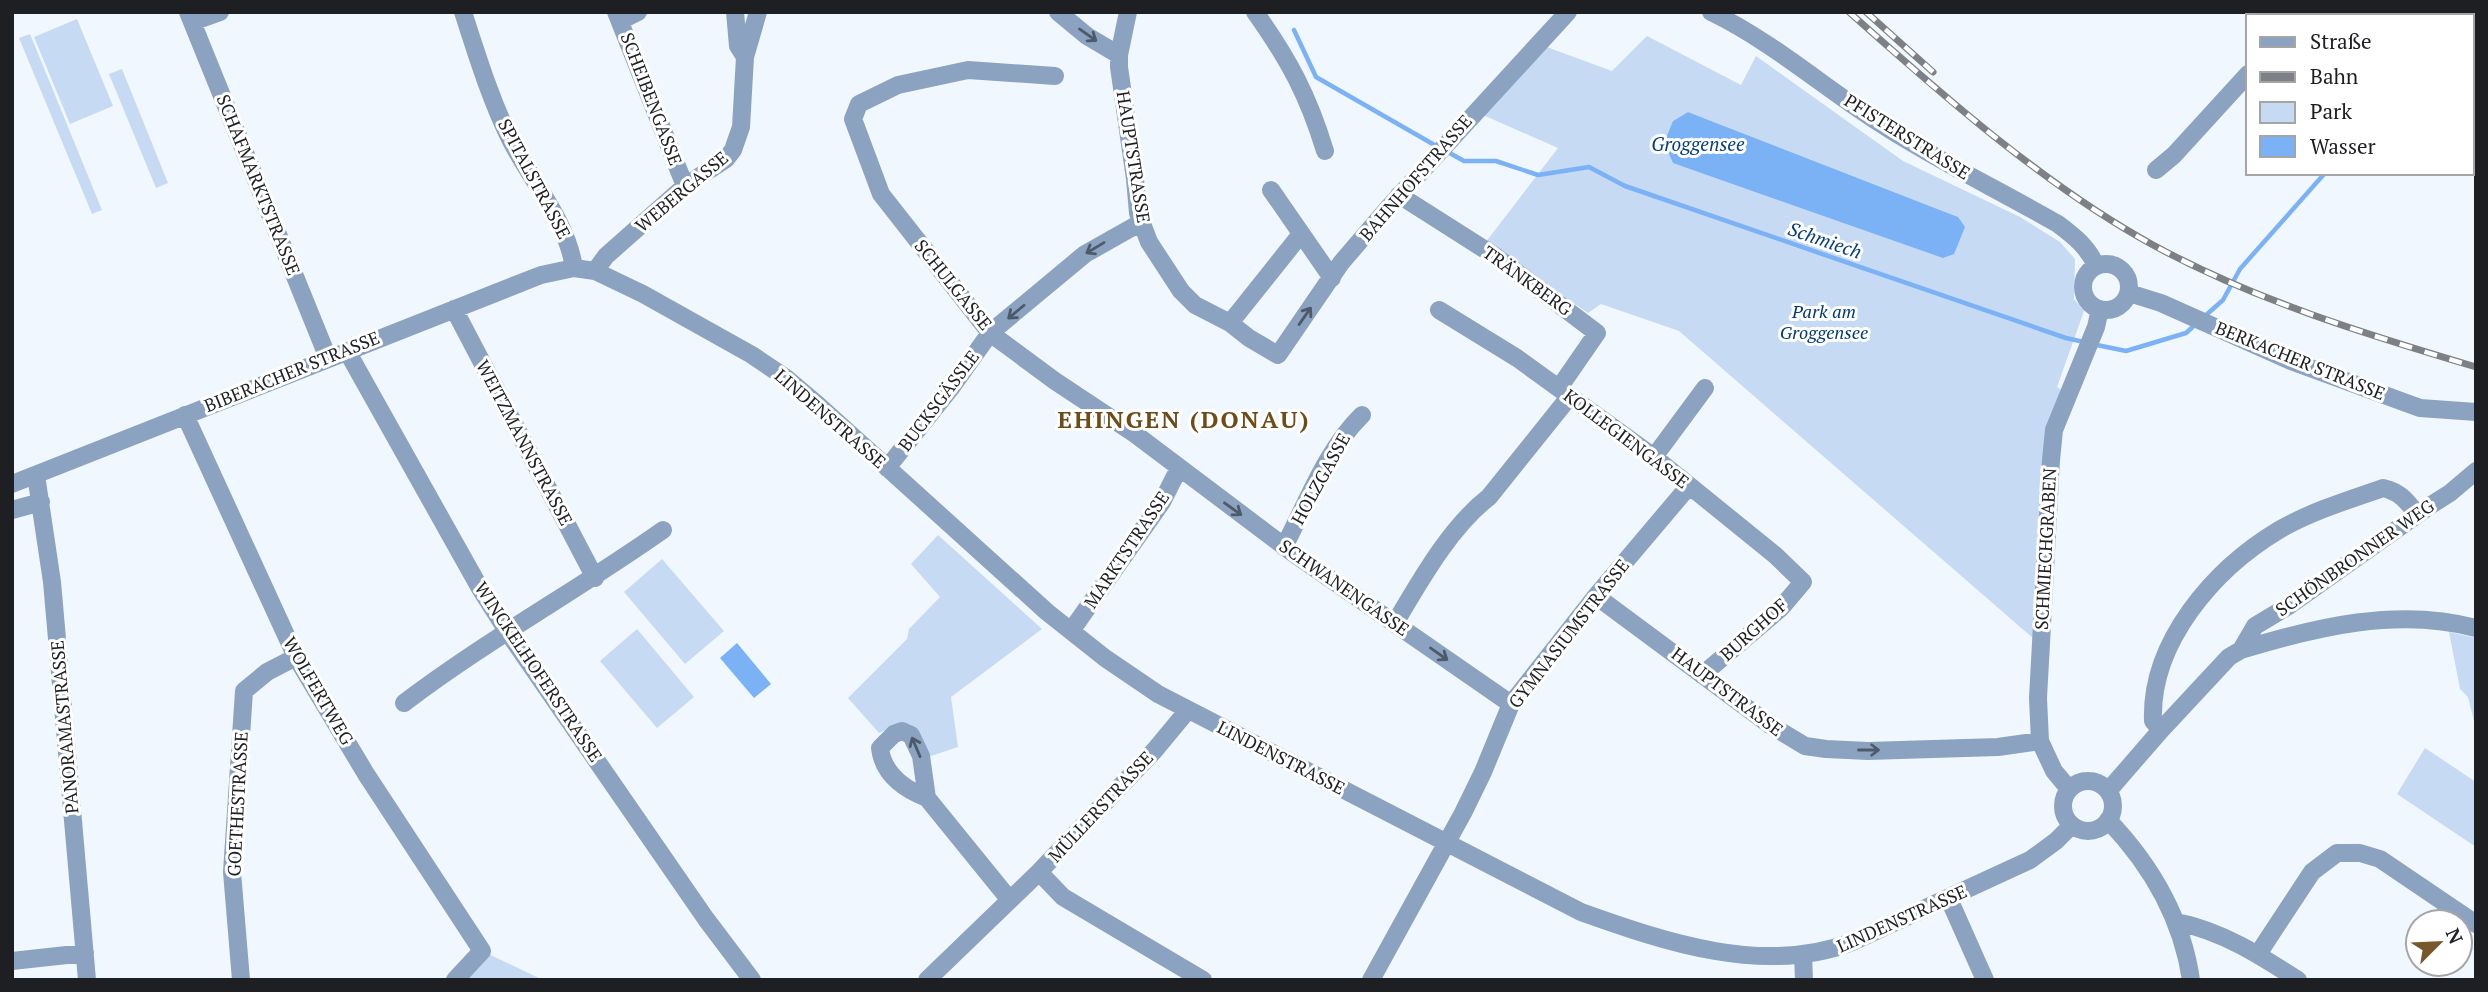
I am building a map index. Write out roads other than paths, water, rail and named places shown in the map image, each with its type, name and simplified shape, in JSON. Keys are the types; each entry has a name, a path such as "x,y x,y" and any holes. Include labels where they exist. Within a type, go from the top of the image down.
{"street":[{"path":"190,17 220,12"},
{"name":"SPITALSTRASSE","path":"463,12 498,112 511,141 566,236 574,268"},
{"path":"618,16 638,12"},
{"name":"WEBERGASSE","path":"734,12 738,46 745,57"},
{"name":"WEBERGASSE","path":"595,271 606,256 685,187 726,159 733,150 741,127 745,57 758,12"},
{"path":"1058,12 1087,36 1119,55"},
{"name":"HAUPTSTRASSE","path":"1128,12 1119,55 1140,223 1149,242 1181,291 1201,310 1230,323 1278,355"},
{"path":"1255,12 1300,82 1325,151"},
{"name":"BAHNHOFSTRASSE","path":"1278,355 1332,278 1399,195 1568,12"},
{"name":"PFISTERSTRASSE","path":"1711,12 1740,26 1782,53 1880,123 1956,171 2058,224 2074,235 2089,251 2096,266"},
{"name":"SCHEIBENGASSE","path":"618,16 685,187"},
{"name":"SCHAFMARKTSTRASSE","path":"190,17 328,358"},
{"name":"SCHULGASSE","path":"1055,76 968,69 898,85 859,104 853,119 881,194 990,333 1179,468"},
{"path":"2156,170 2174,155 2246,76"},
{"path":"1271,190 1332,278"},
{"name":"TRÄNKBERG","path":"1399,195 1495,256 1597,333 1564,392"},
{"name":"BUCKSGÄSSLE","path":"887,468 951,388 990,333 1085,254 1140,223"},
{"path":"1230,323 1301,234"},
{"path":"2110,264 2118,267 2128,279 2129,293 2120,306 2109,310 2092,305 2083,289 2087,275 2096,266 2110,264"},
{"name":"LINDENSTRASSE","path":"574,268 595,271 643,294 752,355 810,398 1008,578 1071,631 1138,681 1188,710 1581,912 1643,935 1711,951 1803,955 1842,946 2030,860 2072,825"},
{"name":"BIBERACHER STRASSE","path":"12,484 541,275 574,268"},
{"name":"BERKACHER STRASSE","path":"2129,293 2178,310 2291,361 2420,408 2476,412"},
{"name":"WEITZMANNSTRASSE","path":"454,309 595,578"},
{"name":"SCHMIECHGRABEN","path":"2069,789 2054,771 2040,741 2038,698 2051,460 2054,430 2096,327 2100,309"},
{"name":"KOLLEGIENGASSE","path":"1439,310 1517,358 1654,457 1775,555 1803,582"},
{"name":"WINCKELHOFERSTRASSE","path":"347,351 481,590 507,631 706,919 752,980"},
{"path":"1654,457 1705,388"},
{"path":"1395,623 1428,566 1478,505 1489,497 1531,442 1564,392"},
{"name":"WOLFERTWEG","path":"185,415 296,657 366,774 482,951 455,980"},
{"name":"HOLZGASSE","path":"1284,547 1328,462 1347,430 1362,415"},
{"name":"SCHWANENGASSE","path":"1179,468 1284,547 1511,704"},
{"name":"MARKTSTRASSE","path":"1071,631 1160,505 1179,468"},
{"name":"SCHÖNBRONNER WEG","path":"2241,650 2255,626 2290,605 2451,493 2476,471"},
{"name":"PANORAMASTRASSE","path":"36,475 57,635 87,980"},
{"name":"GYMNASIUMSTRASSE","path":"1371,980 1483,772 1511,704 1596,596 1689,486"},
{"path":"2161,730 2153,721 2152,704 2159,668 2193,608 2227,569 2280,529 2383,488 2396,491 2417,514 2431,505"},
{"path":"12,510 41,502"},
{"path":"404,703 507,631 595,578 663,530"},
{"name":"BURGHOF","path":"1702,675 1781,608 1803,582"},
{"name":"HAUPTSTRASSE","path":"1596,596 1770,726 1805,746 1868,751 1998,747 2040,741"},
{"path":"2108,791 2229,657 2241,650 2330,626 2375,621 2439,620 2476,628"},
{"name":"GOETHESTRASSE","path":"241,980 232,872 244,691 267,672 296,657"},
{"name":"MÜLLERSTRASSE","path":"927,980 1039,872 1154,751 1188,710"},
{"path":"2093,781 2108,791 2113,806 2108,820 2101,827 2091,831 2081,830 2066,818 2064,798 2076,784 2093,781"},
{"path":"927,798 1009,899"},
{"path":"2108,820 2150,873 2177,922 2191,980"},
{"path":"2258,954 2312,872 2337,853 2360,853 2380,859 2476,924"},
{"path":"1039,872 1063,897 1203,980"},
{"path":"1949,899 1985,980"},
{"path":"2177,922 2204,929 2258,954 2298,980"},
{"path":"12,961 85,953"},
{"path":"1803,955 1804,980"}],"water":[{"name":"Groggensee","path":"1688,112 1958,217 1965,227 1954,254 1943,258 1673,163 1664,143 1673,121"},
{"path":"737,643 771,684 754,698 720,658"}],"waterway":[{"name":"Schmiech","path":"1294,30 1316,77 1438,147"},
{"name":"Schmiech","path":"1446,151 1464,161 1496,161 1538,175 1589,167 1625,186 2084,342"},
{"name":"Schmiech","path":"2205,316 2223,300 2240,269 2323,175"},
{"name":"Schmiech","path":"2092,344 2126,351 2186,333 2196,324"}],"railway":[{"path":"1849,12 1920,75 2034,167 2153,245 2191,265 2270,299 2476,367"},
{"path":"1866,12 1933,72"}],"district":[{"name":"EHINGEN (DONAU)","path":"1184,420"}],"park label":[{"name":"Park am Groggensee","path":"1824,322"}]}
